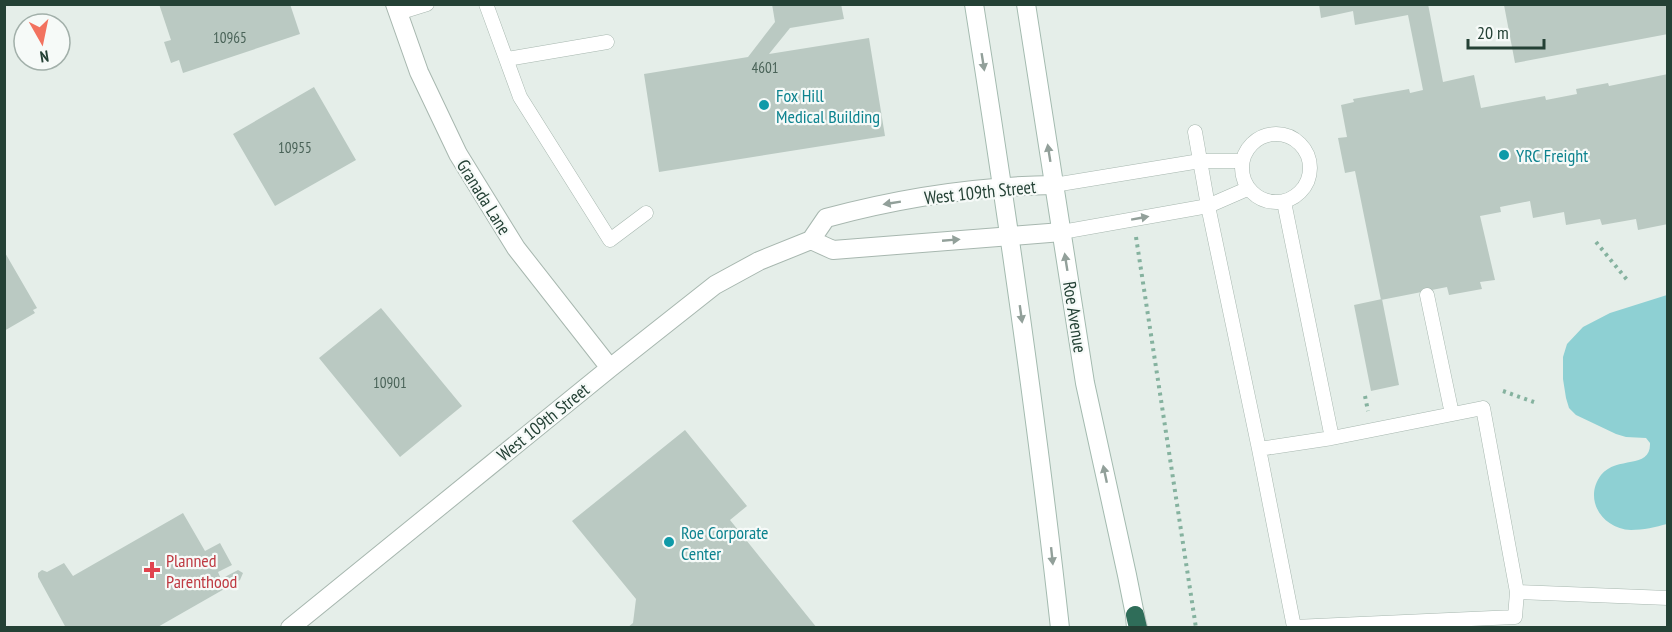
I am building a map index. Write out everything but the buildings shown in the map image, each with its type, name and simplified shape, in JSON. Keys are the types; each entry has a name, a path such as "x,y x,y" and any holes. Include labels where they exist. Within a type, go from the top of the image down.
{"street":[{"path":"974,4 1010,235 1046,498 1060,627"},
{"name":"Roe Avenue","path":"1026,4 1085,383 1136,623"},
{"name":"Granada Lane","path":"397,9 419,72 458,154 516,248 610,368"},
{"name":"West 109th Street","path":"290,627 716,285 759,261 811,240 826,218 867,207 1003,186 1054,185"},
{"path":"811,240 833,250 1062,232"}],"lane":[{"path":"397,9 427,4"},
{"path":"486,4 520,97 610,240 646,213"},
{"path":"507,59 607,42"},
{"path":"1196,132 1208,206 1294,627 1515,617 1517,592 1483,408 1332,438 1259,449"},
{"path":"1267,134 1290,136 1307,152 1310,175 1306,186 1298,195 1284,202 1266,201 1247,189 1242,179 1242,161 1248,146 1257,139 1267,134"},
{"path":"1054,185 1200,161 1242,161"},
{"path":"1062,232 1208,206 1247,189"},
{"path":"1284,202 1332,438"},
{"path":"1427,295 1452,414"},
{"path":"1517,592 1668,598"}],"path":[{"path":"1135,233 1196,627"},
{"path":"1596,242 1628,281"},
{"path":"1503,391 1534,402"},
{"path":"1365,396 1368,412"}],"water":[{"path":"1667,295 1667,524 1631,530 1612,524 1598,511 1594,494 1596,484 1608,469 1645,457 1650,443 1646,438 1616,434 1576,415 1569,408 1566,398 1563,357 1567,344 1583,327 1610,313"}],"place":[{"name":"Fox Hill Medical Building","path":"764,105"},
{"name":"YRC Freight","path":"1504,155"},
{"name":"Roe Corporate Center","path":"669,542"},
{"name":"Planned Parenthood","path":"152,570"}]}
